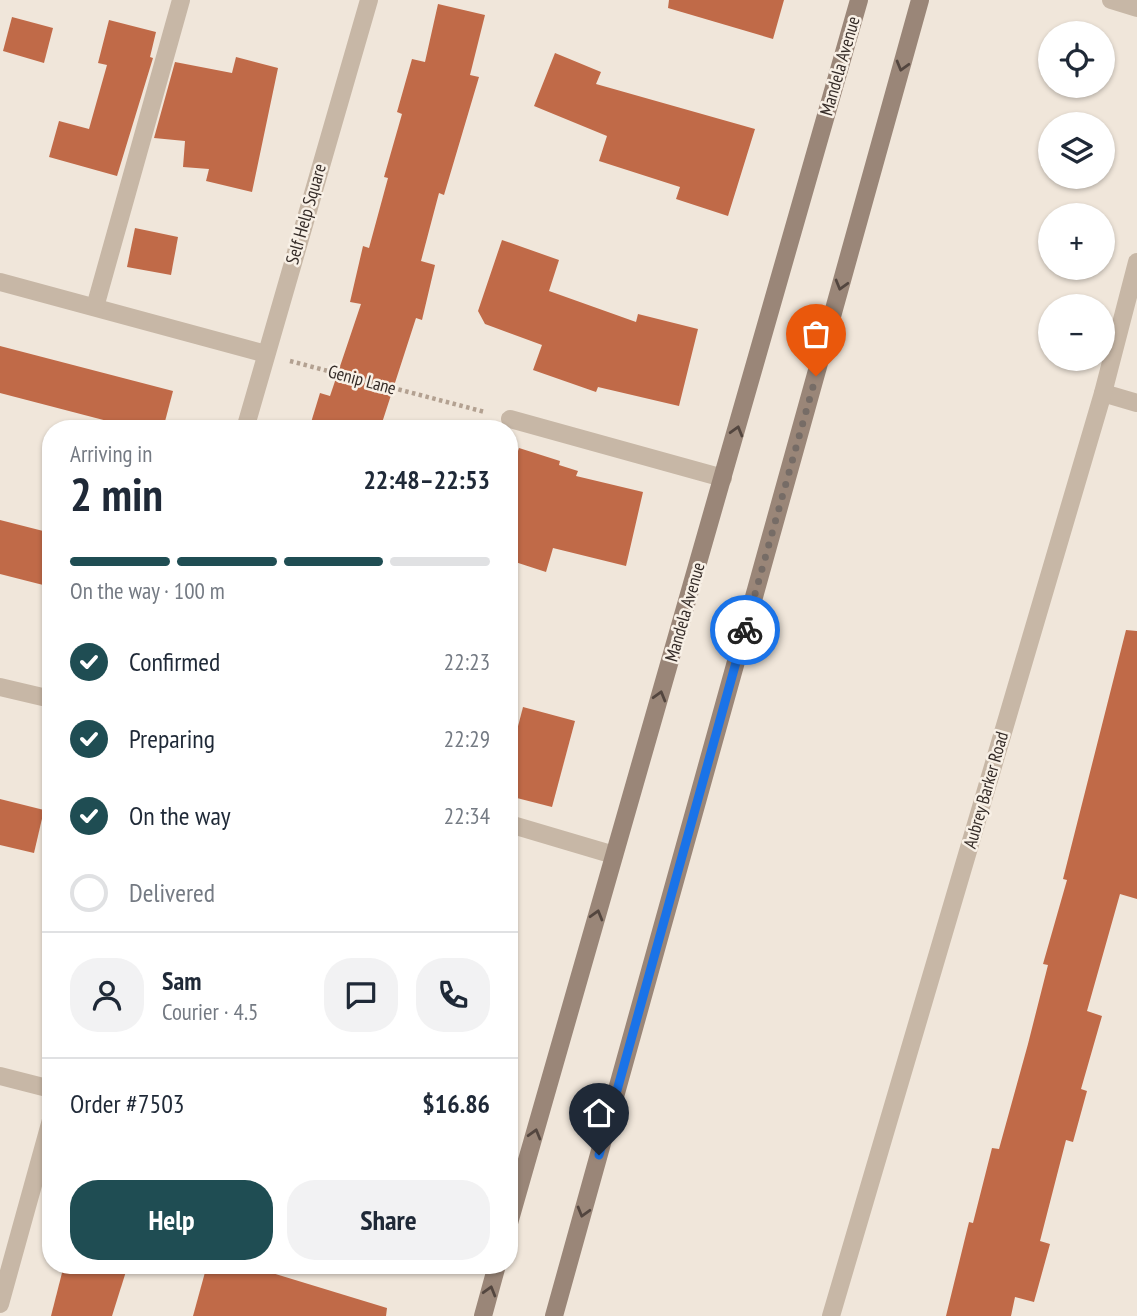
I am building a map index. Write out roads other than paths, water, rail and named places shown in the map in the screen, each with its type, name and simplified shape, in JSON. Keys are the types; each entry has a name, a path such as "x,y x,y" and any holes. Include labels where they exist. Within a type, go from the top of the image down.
{"main road":[{"name":"Mandela Avenue","path":"518,1191 859,0"},
{"path":"554,1316 920,0"},
{"path":"483,1316 495,1274"}],"street":[{"path":"94,307 181,0"},
{"name":"Self Help Square","path":"247,420 369,0"},
{"path":"1111,0 1137,8"},
{"name":"Aubrey Barker Road","path":"831,1316 1103,393 1137,262"},
{"path":"0,282 265,354"},
{"path":"1103,393 1137,403"},
{"path":"518,421 723,478"},
{"path":"0,687 42,697"},
{"path":"518,827 614,855"},
{"path":"0,1076 42,1087"},
{"path":"0,1304 42,1152"}]}
